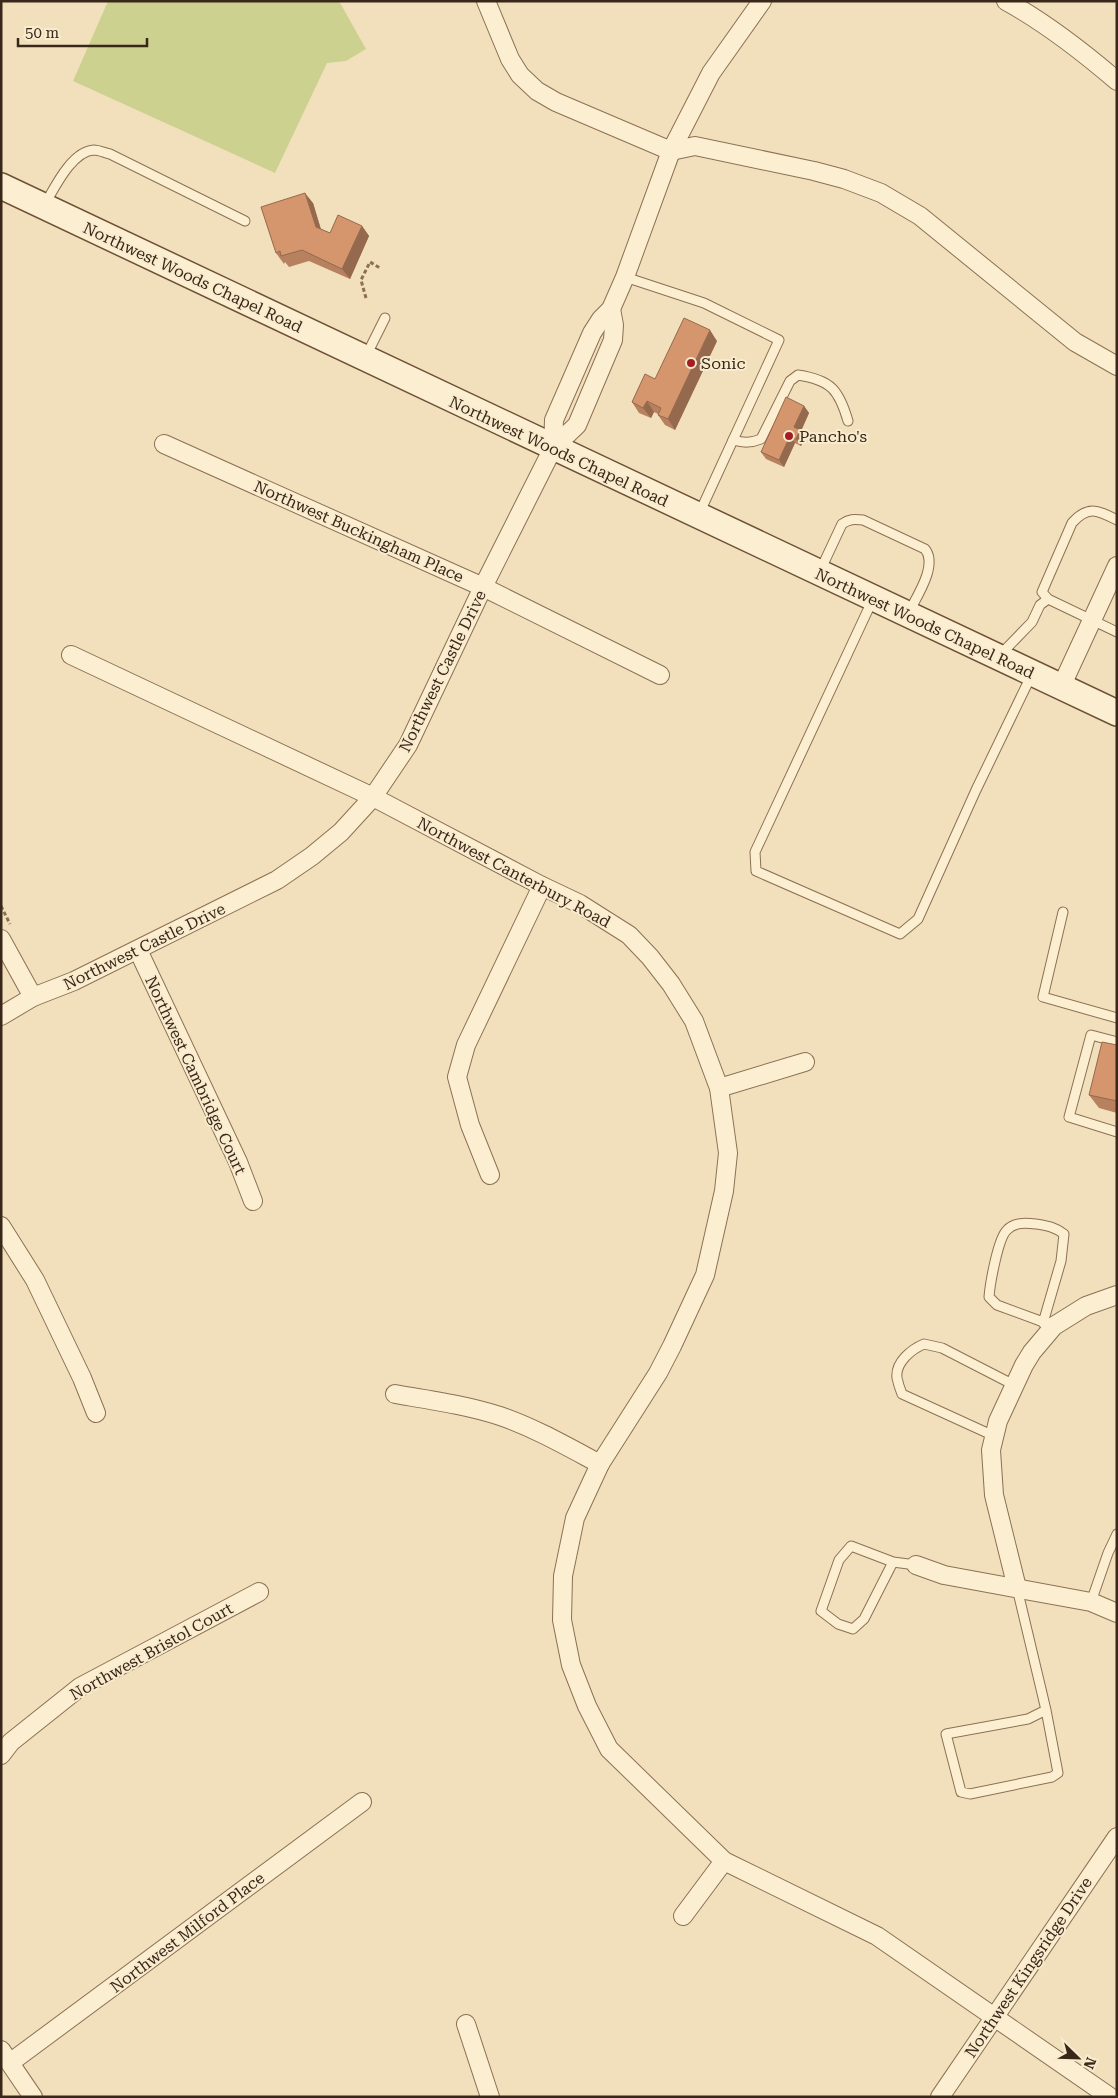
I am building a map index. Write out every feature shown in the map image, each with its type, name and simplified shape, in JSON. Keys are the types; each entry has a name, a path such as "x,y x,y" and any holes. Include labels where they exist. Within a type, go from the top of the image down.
{"main road":[{"name":"Northwest Woods Chapel Road","path":"1,186 1117,714"}],"street":[{"path":"486,1 510,58 520,74 537,91 556,102 671,151 695,146 814,171 844,179 881,193 920,216 1075,342 1117,366"},
{"path":"553,448 554,420 592,333 601,319 611,309 625,277 671,151 711,73 762,1"},
{"path":"1006,1 1045,24 1117,81"},
{"name":"Northwest Buckingham Place","path":"164,444 483,587 660,675"},
{"name":"Northwest Castle Drive","path":"1,1016 33,997 74,981 277,880 312,856 340,832 373,797 408,744 483,587 553,448"},
{"path":"1061,687 1117,566"},
{"name":"Northwest Canterbury Road","path":"71,655 373,797 580,904 630,935 671,984 694,1021 718,1088 728,1153 724,1191 705,1275 663,1364 600,1464 575,1518 563,1576 562,1620 571,1665 587,1706 610,1749 724,1861 877,1936 1110,2097"},
{"path":"490,1175 483,1152 470,1125 457,1077 466,1045 542,886"},
{"path":"1,939 33,997"},
{"name":"Northwest Cambridge Court","path":"138,950 238,1162 254,1201"},
{"path":"718,1088 805,1062"},
{"path":"1,1226 34,1280 82,1378 96,1413"},
{"path":"1017,1588 994,1495 991,1450 998,1421 1014,1385 1049,1324 1086,1306 1117,1295"},
{"path":"395,1394 466,1407 500,1416 532,1428 600,1464"},
{"path":"916,1564 944,1575 1091,1602 1117,1613"},
{"name":"Northwest Bristol Court","path":"1,1755 11,1742 80,1687 259,1592"},
{"name":"Northwest Milford Place","path":"6,2056 362,1802"},
{"name":"Northwest Kingsridge Drive","path":"940,2097 1117,1837"},
{"path":"683,1916 724,1861"},
{"path":"466,2024 490,2097"},
{"path":"6,2056 34,2097"}],"lane":[{"path":"44,206 63,173 77,158 94,150 110,154 245,221"},
{"path":"625,277 704,303 779,340 697,516"},
{"path":"365,359 385,318"},
{"path":"733,440 752,443 761,439 790,381 798,375 810,377 834,390 842,401 848,421"},
{"path":"1117,520 1100,512 1088,510 1075,520 1042,592 1048,600 1117,632"},
{"path":"818,573 842,524 847,520 863,520 925,549 929,554 930,568 908,616"},
{"path":"873,599 755,852 756,871 900,934 909,928 918,919 976,790 1032,674"},
{"path":"997,658 1032,622 1040,605 1048,600"},
{"path":"1063,912 1043,997 1117,1018"},
{"path":"1117,1042 1091,1036 1070,1117 1117,1132"},
{"path":"1017,1224 1055,1227 1064,1234 1049,1324 997,1305 990,1297 990,1281 1002,1239 1006,1230 1017,1224"},
{"path":"994,1436 902,1394 896,1376 903,1360 912,1349 924,1344 942,1348 1014,1385"},
{"path":"1091,1602 1108,1553 1117,1534"},
{"path":"894,1562 864,1620 853,1629 838,1624 821,1611 839,1560 851,1546 894,1562 916,1564"},
{"path":"1017,1588 1046,1710 1058,1773 1052,1777 970,1794 961,1792 946,1734 1028,1719 1046,1710"}],"path":[{"path":"366,298 361,280 370,262 380,268"}],"green space":[{"path":"108,1 339,1 366,49 346,61 327,63 275,173 73,81"}],"building":[{"path":"305,193 316,227 330,233 338,215 362,226 342,269 302,250 281,256 280,251 276,253 261,207"},
{"path":"684,318 710,330 668,419 658,415 661,408 647,401 643,408 632,402 645,374 655,379"},
{"path":"786,397 804,406 794,427 800,430 796,439 790,436 779,460 761,452"},
{"path":"1102,1042 1117,1045 1117,1101 1089,1095"}],"place":[{"name":"Sonic","path":"691,363"},
{"name":"Pancho's","path":"789,436"}]}
